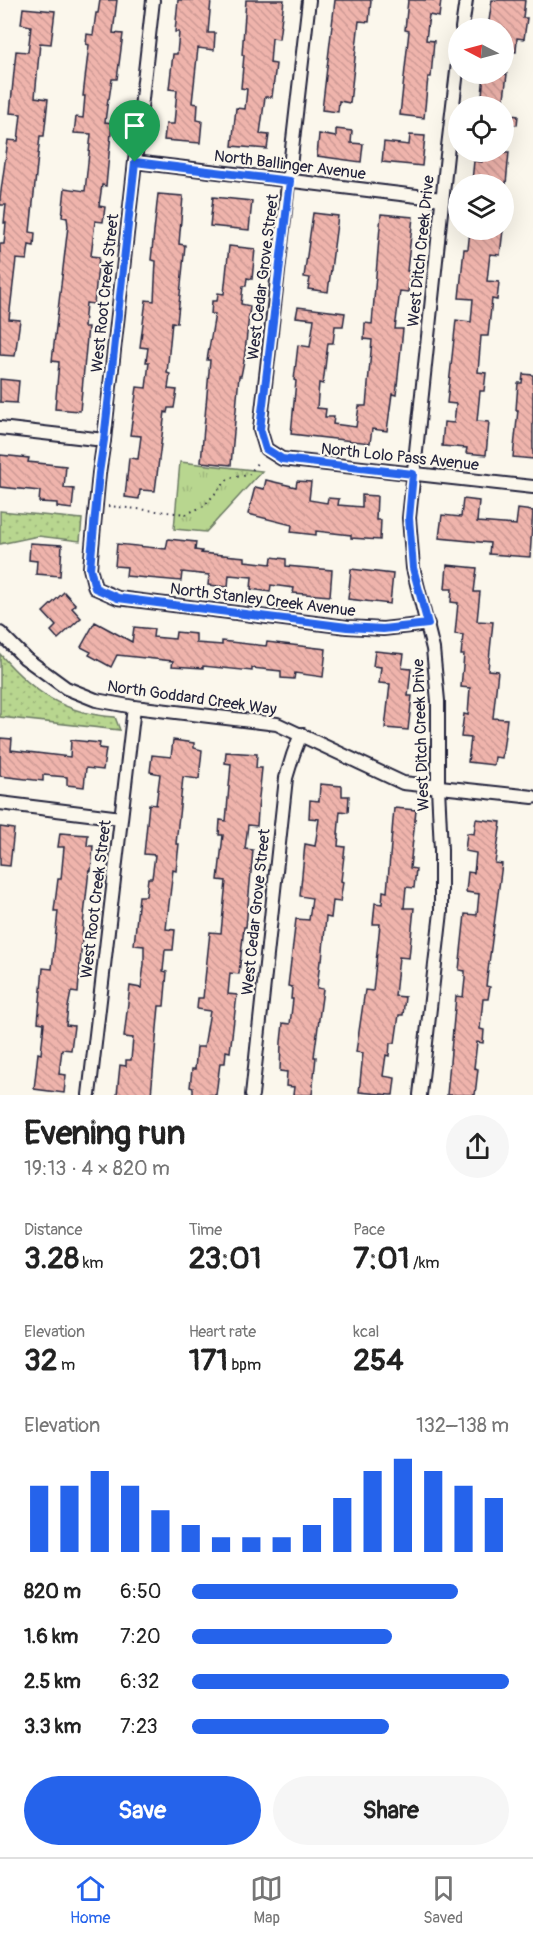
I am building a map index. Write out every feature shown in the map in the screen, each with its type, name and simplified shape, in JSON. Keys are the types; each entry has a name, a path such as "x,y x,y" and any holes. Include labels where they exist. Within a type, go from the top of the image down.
{"street":[{"name":"West Root Creek Street","path":"95,588 90,568 96,504 153,0"},
{"name":"West Cedar Grove Street","path":"266,449 260,429 309,0"},
{"path":"463,18 466,0"},
{"name":"West Ditch Creek Drive","path":"420,1095 441,912 441,850 438,701 433,649 413,568 409,518 455,84"},
{"name":"North Ballinger Avenue","path":"135,162 442,199"},
{"path":"0,428 104,440"},
{"name":"North Lolo Pass Avenue","path":"266,449 282,459 533,487"},
{"name":"North Stanley Creek Avenue","path":"95,588 118,598 347,627 383,629 428,624"},
{"name":"North Goddard Creek Way","path":"0,633 25,658 66,688 96,700 134,707 277,724 403,783 533,797"},
{"name":"West Root Creek Street","path":"89,1095 134,707"},
{"name":"West Cedar Grove Street","path":"252,1095 286,778 292,755 302,734"},
{"path":"0,803 121,818"}],"path":[{"path":"96,504 186,514 204,506 229,478 249,475 266,449"}],"green space":[{"path":"180,462 262,471 206,532 174,529"},
{"path":"0,511 82,519 80,541 38,536 0,544"},
{"path":"0,654 37,690 51,699 80,711 115,717 120,730 0,717"}],"building":[{"path":"100,0 117,0 113,33 123,34 117,79 112,79 105,122 112,123 106,186 102,185 99,206 105,207 103,222 95,221 91,256 99,257 94,304 86,303 84,327 88,327 80,411 55,409 59,362 52,361 68,226 67,218 62,217 65,188 85,191 91,134 74,133 76,117 83,118 85,96 83,96 89,45 86,44 87,34 93,35"},
{"path":"178,0 211,0 208,33 215,33 214,50 198,48 192,103 198,104 197,120 202,121 200,143 164,140 166,124 174,124 177,90 169,89 173,54 177,54 179,32 175,32"},
{"path":"246,0 284,0 279,39 272,38 270,63 276,64 272,97 265,97 260,134 269,135 267,149 232,146 236,108 245,109 247,89 241,88"},
{"path":"335,0 371,0 369,22 359,21 350,103 339,101 338,112 322,110"},
{"path":"408,0 441,0 439,17 429,15 426,40 434,41 424,118 400,115 409,31 405,30"},
{"path":"492,0 525,0 523,18 527,18 524,39 517,38 516,52 514,52 514,18 489,18"},
{"path":"23,8 55,11 51,44 40,43 35,97 48,99 44,136 40,136 30,232 35,233 34,246 29,245 27,260 16,259 9,319 20,320 15,356 0,355 0,244 4,244 6,205 0,205 0,198 8,140 18,141 21,114 10,113 16,51 28,52 31,26 21,24"},
{"path":"483,84 506,84 504,96 482,96"},
{"path":"514,115 518,116 517,125 514,125"},
{"path":"336,129 352,131 351,143 363,144 361,162 317,156 319,134 336,137"},
{"path":"410,135 425,136 422,166 382,162 384,142 409,145"},
{"path":"474,162 508,162 507,174 473,174"},
{"path":"158,194 183,196 179,244 185,245 177,323 172,322 167,373 170,374 168,389 177,390 174,408 168,408 167,413 165,412 155,491 140,490 139,499 125,497 129,458 138,459 141,436 130,435 137,387 146,388 148,348 140,347 146,300 154,301 156,261 151,260"},
{"path":"213,197 252,201 249,230 210,226"},
{"path":"313,213 338,216 328,292 308,289 310,278 304,277"},
{"path":"381,214 413,217 407,271 410,271 408,292 400,291 395,329 403,329 396,395 392,394 387,431 372,429 370,443 291,434 298,345 310,347 314,319 296,317 298,307 345,313 343,326 335,326 333,343 328,343 323,384 319,383 317,408 326,409 325,417 334,417 333,424 356,427 359,406 366,406 372,340 364,339 365,323 372,324"},
{"path":"469,240 502,240 500,255 490,254 487,281 499,282 497,300 492,299 488,336 481,336 478,372 486,373 484,391 480,391 477,421 489,422 486,455 466,453 467,448 442,446 444,422 454,423 456,404 447,403 456,320 471,322 473,299 459,298 464,249 468,249"},
{"path":"229,246 255,249 252,279 247,278 246,286 243,286 241,304 250,306 244,361 241,376 239,376 231,465 201,462 210,360 207,360 215,314 211,314 212,301 217,301 218,293 224,294"},
{"path":"523,374 533,375 533,459 513,457 518,410 516,410 518,383 522,383"},
{"path":"0,379 19,381 17,403 0,402"},
{"path":"0,455 29,458 28,462 66,466 64,488 74,489 72,509 57,507 57,503 39,502 40,491 0,487"},
{"path":"266,480 296,487 297,481 311,482 309,500 327,503 328,498 339,499 338,505 362,507 362,495 377,496 376,520 381,520 380,540 351,538 351,535 316,531 316,535 291,532 292,525 248,514 255,487 264,489"},
{"path":"463,499 479,501 477,522 516,525 518,509 533,511 530,557 489,554 490,543 439,538 442,515 461,517"},
{"path":"168,539 196,542 195,550 202,551 201,553 245,557 245,561 271,564 272,557 286,559 286,566 332,570 330,596 293,593 294,588 271,585 270,592 251,589 252,577 229,575 228,587 208,585 209,575 182,572 181,581 126,576 127,567 115,566 117,544 166,549"},
{"path":"30,543 62,545 60,576 36,574 37,561 29,560"},
{"path":"447,565 477,568 474,592 480,592 477,621 493,622 488,670 498,671 493,718 507,719 502,758 495,757 494,765 468,762 471,738 461,737 464,714 468,715 470,688 461,687 463,635 455,634 458,603 451,602 452,589 445,589"},
{"path":"351,569 393,574 390,604 348,599"},
{"path":"64,592 76,605 72,608 81,618 58,639 51,631 56,626 43,612"},
{"path":"95,622 132,642 134,627 154,629 153,637 175,639 176,632 196,634 196,643 222,645 222,641 266,646 267,642 326,649 323,677 295,673 294,679 281,678 281,671 172,666 173,661 117,655 111,667 89,655 91,652 81,647"},
{"path":"375,651 404,654 402,668 411,669 408,696 412,696 408,730 385,728 390,684 379,683 381,667 373,666"},
{"path":"0,738 12,739 11,750 70,757 71,740 100,743 99,748 106,749 103,770 86,768 84,787 67,785 67,777 43,775 43,781 0,776"},
{"path":"173,740 194,743 194,748 202,750 199,779 183,777 176,844 179,844 176,871 173,870 166,929 175,930 173,950 165,950 163,971 167,972 164,1006 159,1006 151,1095 117,1095 120,1065 126,1066 126,1060 131,1060 133,1038 124,1037 130,986 141,988 144,964 144,946 134,945 139,896 146,896 148,878 152,878 155,855 144,854 149,804 156,805 160,774 150,772 152,755 171,757"},
{"path":"226,752 257,754 256,768 262,768 257,826 248,825 245,849 253,850 239,974 230,973 228,994 237,995 230,1052 226,1051 225,1063 220,1063 216,1095 193,1095 193,1088 190,1087 192,1069 195,1069 197,1047 204,1047 210,1011 197,1009 198,998 203,998 210,932 221,933 226,881 218,880 223,835 219,835 220,820 226,821 231,764 225,763"},
{"path":"320,784 342,786 342,796 349,796 348,812 340,811 338,834 338,846 345,847 341,881 343,882 340,902 333,901 331,918 326,917 317,988 323,989 314,1057 316,1057 312,1095 293,1095 294,1087 286,1086 287,1072 280,1071 281,1042 283,1023 290,1024 293,999 291,999 292,987 288,986 296,919 309,920 312,898 300,896 305,844 315,846 319,819 309,818 310,800 319,801"},
{"path":"394,808 416,810 410,868 416,869 414,888 406,887 404,908 414,908 409,958 399,957 395,996 405,997 403,1015 399,1015 395,1043 390,1043 383,1076 395,1078 393,1095 390,1095 359,1092 363,1053 356,1052 365,990 373,991 380,924 373,924 375,903 382,904 383,891 387,892"},
{"path":"476,819 501,822 495,863 502,864 486,986 490,987 488,999 483,999 480,1029 484,1030 483,1043 477,1042 474,1068 478,1069 475,1095 447,1095 456,996 463,997 465,979 465,971 459,970 465,914 477,915 479,894 466,892 468,872 474,873 476,853 465,851 467,833 474,834"},
{"path":"0,827 14,829 10,866 0,865"},
{"path":"60,833 88,835 87,846 93,846 83,925 78,993 71,992 66,1025 74,1026 71,1050 62,1049 59,1074 66,1075 64,1093 34,1089 44,1023 38,1022 43,968 52,969 58,911 54,911 58,879 61,879 64,847 58,847"}],"route":[{"path":"135,162 290,181 260,429 266,449 282,459 413,474 409,518 413,568 428,624 383,629 347,627 118,598 95,588 90,568 135,162"}]}
